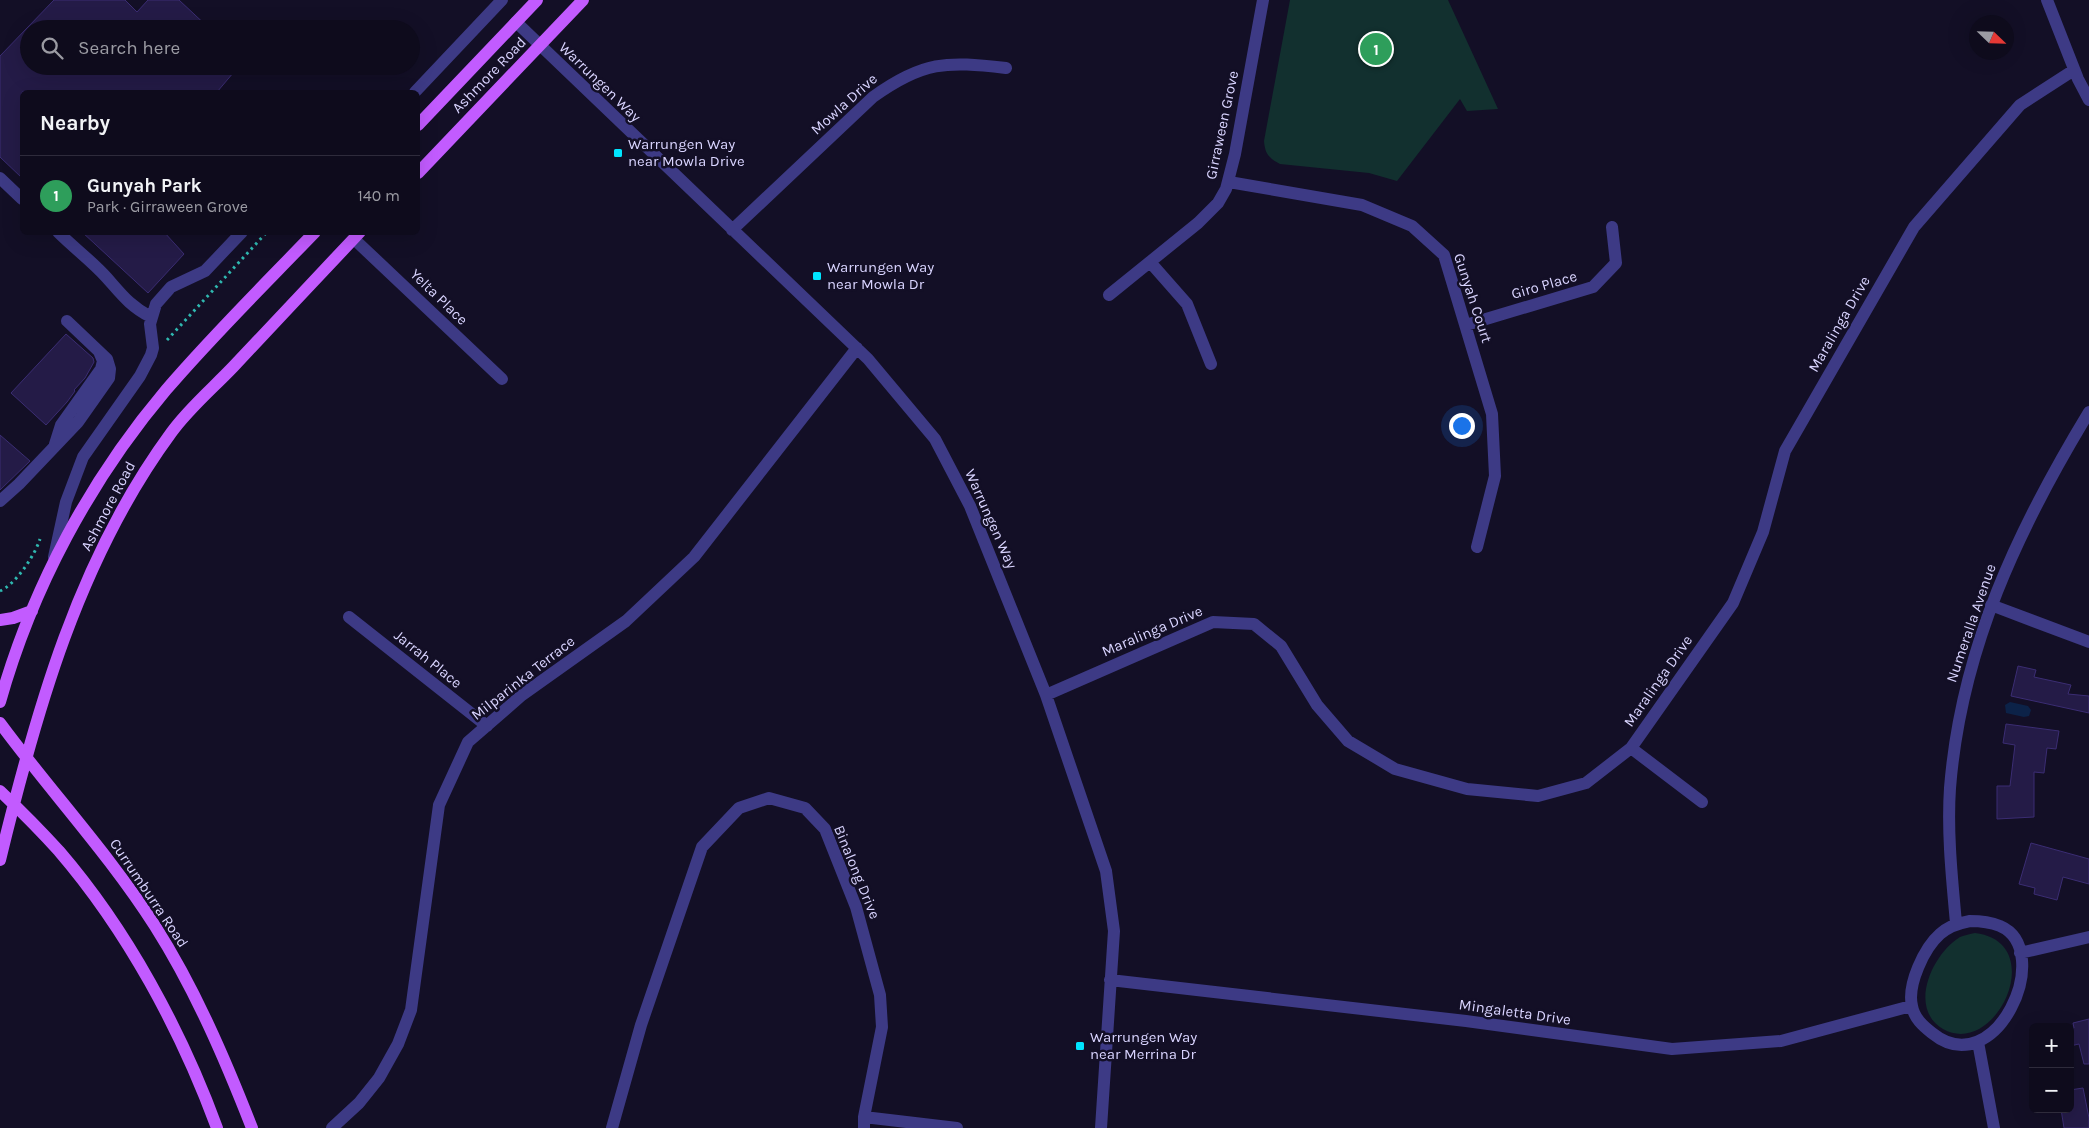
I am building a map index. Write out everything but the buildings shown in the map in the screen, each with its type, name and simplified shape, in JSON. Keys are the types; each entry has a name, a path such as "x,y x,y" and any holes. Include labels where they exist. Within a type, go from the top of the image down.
{"main road":[{"name":"Ashmore Road","path":"420,123 537,0"},
{"name":"Ashmore Road","path":"420,171 582,0"},
{"name":"Ashmore Road","path":"0,702 32,612 52,567 90,497 116,455 188,365 311,235"},
{"name":"Ashmore Road","path":"0,860 42,699 69,627 109,534 136,484 172,431 357,236"},
{"path":"0,620 32,612"},
{"name":"Currumburra Road","path":"0,723 102,852 156,927 210,1028 252,1128"},
{"path":"0,791 59,851 118,930 154,990 183,1047 217,1128"}],"street":[{"path":"417,90 502,0"},
{"name":"Girraween Grove","path":"1109,295 1210,212 1223,196 1229,182 1235,154 1263,0"},
{"path":"2046,0 2080,74 2089,100"},
{"name":"Warrungen Way","path":"516,22 868,359 934,439 970,506 1046,695 1106,871 1114,931 1101,1128"},
{"name":"Mowla Drive","path":"732,230 873,97 898,80 921,70 946,64 1006,68"},
{"name":"Maralinga Drive","path":"1046,695 1213,622 1254,624 1281,646 1317,705 1348,741 1395,769 1466,789 1538,796 1586,783 1631,748 1734,602 1763,532 1785,451 1914,227 2020,105 2080,74"},
{"path":"0,178 20,197"},
{"name":"Gunyah Court","path":"1229,182 1362,204 1412,226 1444,255 1492,414 1495,476 1477,547"},
{"name":"Giro Place","path":"1466,325 1592,287 1616,263 1612,226"},
{"path":"61,235 107,278 117,292 131,305 151,317"},
{"path":"52,567 66,502 83,457 140,376 151,355 153,348 149,328 156,304 168,290 205,271 239,235"},
{"name":"Yelta Place","path":"357,236 502,379"},
{"path":"1150,262 1187,304 1211,364"},
{"path":"0,501 19,484 83,416 108,380 110,365 67,321"},
{"name":"Milparinka Terrace","path":"332,1128 359,1103 379,1078 398,1044 411,1010 439,805 468,742 522,696 626,621 694,556 857,348"},
{"name":"Numeralla Avenue","path":"1956,924 1950,849 1950,789 1963,698 1991,605 2028,521 2089,412"},
{"path":"1991,605 2089,642"},
{"name":"Jarrah Place","path":"349,617 487,726"},
{"path":"1631,748 1702,802"},
{"name":"Binalong Drive","path":"612,1128 641,1025 702,847 739,808 769,798 805,808 825,829 856,907 880,995 882,1027 864,1123"},
{"path":"1970,921 1986,922 2001,926 2013,936 2020,953 2022,971 2020,988 2010,1011 1997,1028 1978,1042 1956,1044 1936,1037 1920,1024 1912,1006 1917,968 1939,935 1956,924 1970,921"},
{"path":"2020,953 2089,937"},
{"name":"Mingaletta Drive","path":"1110,980 1466,1021 1672,1049 1781,1041 1912,1006"},
{"path":"1978,1042 1994,1128"},
{"path":"864,1123 957,1128"}],"green space":[{"path":"1290,0 1448,0 1498,109 1467,111 1460,99 1397,181 1369,173 1280,164 1268,155 1264,141"},
{"path":"1975,933 1997,941 2009,956 2012,975 2007,996 1996,1014 1981,1028 1963,1034 1943,1029 1932,1020 1927,1008 1925,995 1933,968 1941,955 1960,937"}],"water":[{"path":"2010,702 2028,706 2031,710 2029,716 2024,717 2006,713 2005,705"}],"place":[{"name":"Gunyah Park","path":"1376,49"},
{"name":"Warrungen Way near Mowla Drive","path":"618,153"},
{"name":"Warrungen Way near Mowla Dr","path":"817,276"},
{"name":"Warrungen Way near Merrina Dr","path":"1080,1046"}]}
